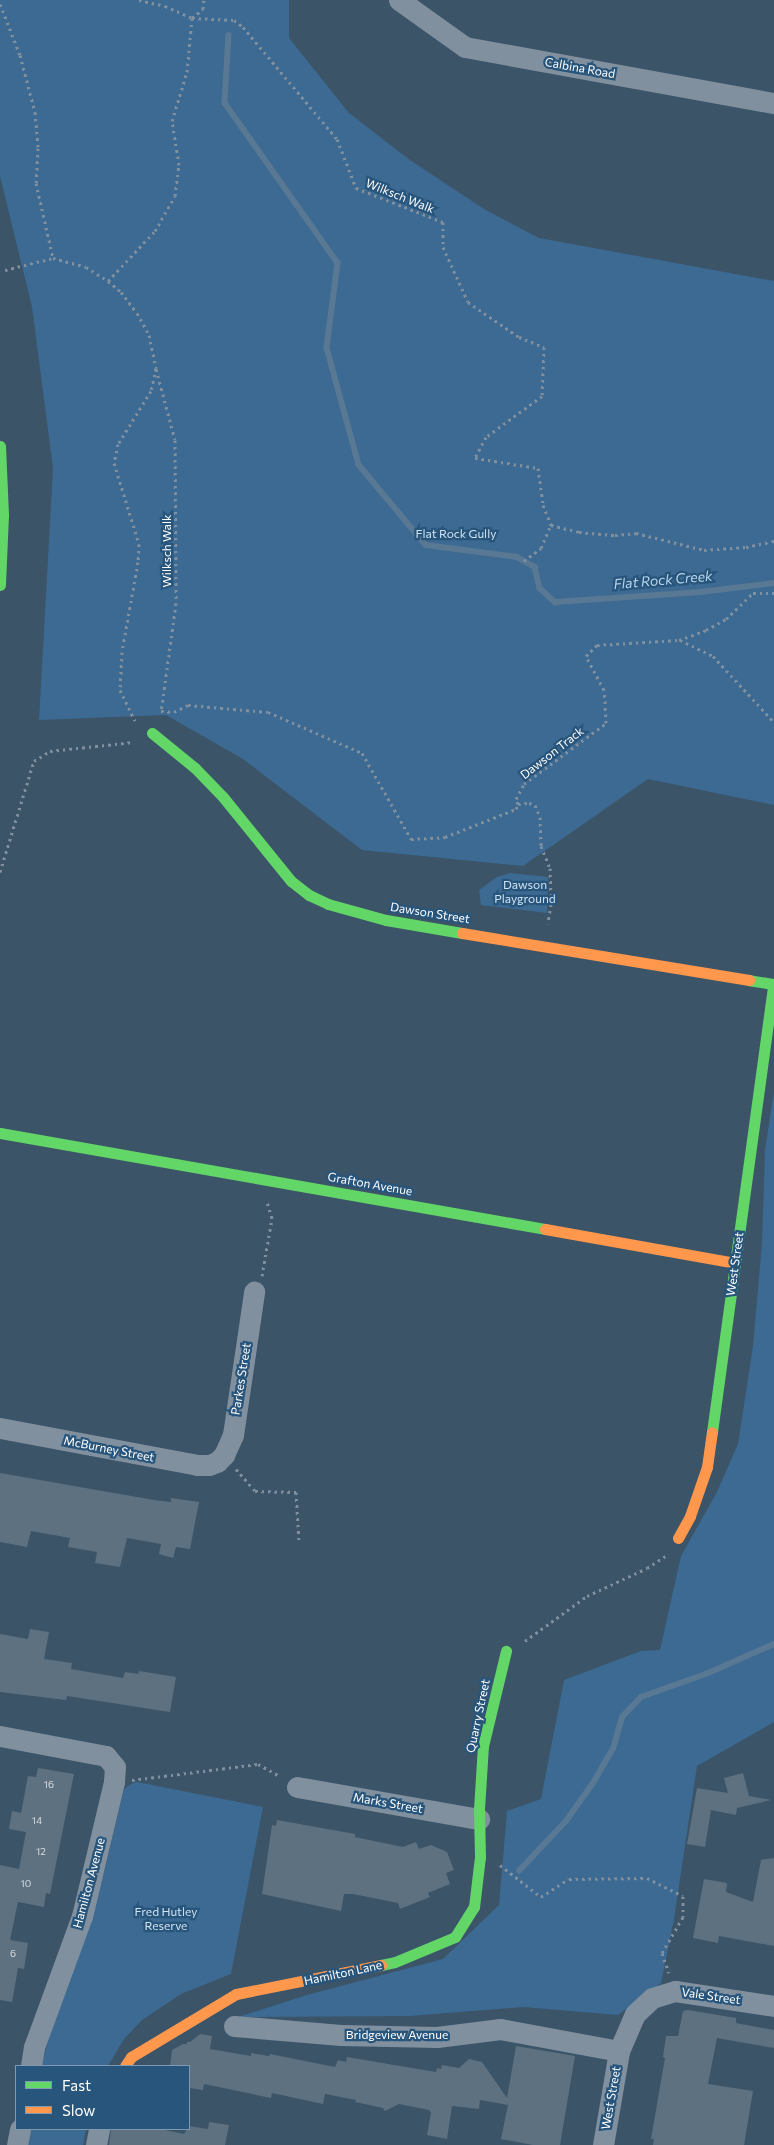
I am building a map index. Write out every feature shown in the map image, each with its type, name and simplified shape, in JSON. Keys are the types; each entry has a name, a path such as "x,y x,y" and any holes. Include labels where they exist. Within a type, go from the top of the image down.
{"street":[{"name":"Calbina Road","path":"399,0 465,47 774,103"},
{"path":"0,446 3,515 0,586"},
{"name":"Dawson Street","path":"152,733 196,768 223,797 290,881 328,904 366,916 773,984"},
{"name":"West Street","path":"678,1538 690,1516 707,1467 773,984"},
{"name":"Grafton Avenue","path":"0,1133 735,1263"},
{"name":"Parkes Street","path":"221,1459 233,1435 254,1292"},
{"name":"McBurney Street","path":"0,1428 197,1465 208,1465 221,1459"},
{"name":"Quarry Street","path":"479,1819 483,1746 506,1650"},
{"name":"Hamilton Avenue","path":"0,1736 106,1756 115,1767 114,1782 82,1916 34,2047 31,2065"},
{"name":"Marks Street","path":"297,1787 479,1819"},
{"name":"Hamilton Lane","path":"126,2065 131,2057 236,1994 395,1962 455,1937 474,1907 480,1849 479,1819"},
{"name":"Vale Street","path":"619,2051 635,2014 652,1998 674,1991 774,2006"},
{"name":"Bridgeview Avenue","path":"234,2026 342,2034 437,2037 500,2029 619,2051"},
{"name":"West Street","path":"603,2145 619,2051"},
{"path":"17,2145 20,2130"},
{"path":"96,2145 99,2130"}],"path":[{"path":"139,0 165,6 192,18"},
{"path":"165,0 165,6"},
{"path":"108,281 155,231 175,196 179,165 172,121 187,72 192,18 202,9 204,0"},
{"path":"0,4 20,55 35,112 38,148 36,183 53,258 5,270"},
{"name":"Wilksch Walk","path":"192,18 234,20 243,27 337,138 356,188 442,222 442,247 468,302 518,338 544,347 542,396 486,437 475,458 538,468 543,504 551,525"},
{"name":"Wilksch Walk","path":"53,258 86,267 108,281 120,292 141,320 149,335 175,440 176,603 161,711 152,733"},
{"path":"0,872 34,760 50,751 131,744 152,733 133,719 120,690 122,652 138,562 138,544 114,463 118,444 151,391 156,368"},
{"path":"524,561 541,548 551,525 579,532 615,535 636,533 704,550 746,547 774,541"},
{"name":"Dawson Track","path":"518,804 516,799 524,784 606,723 604,690 586,656 597,646 679,640 706,630 726,619 753,594 774,593"},
{"path":"679,640 713,656 774,722"},
{"path":"161,711 174,712 188,705 268,712 362,753 411,839 445,837 516,810 518,804 529,803 537,809 540,821 541,846 550,868 551,904 544,946"},
{"path":"254,1292 263,1275 272,1218 267,1206 268,1180"},
{"path":"221,1459 255,1491 296,1492 299,1543"},
{"path":"506,1650 522,1643 588,1596 664,1559 678,1538"},
{"path":"114,1782 258,1764 297,1787"},
{"path":"480,1849 541,1897 569,1879 647,1878 683,1896 683,1917 662,1953"}],"green space":[{"name":"Flat Rock Gully","path":"0,0 289,0 289,38 349,113 410,160 484,209 539,238 774,281 774,805 648,779 523,866 362,850 243,759 166,715 39,720 53,468 32,307 0,176"},
{"name":"Dawson Playground","path":"510,873 548,877 547,913 481,905 479,890 497,877"},
{"path":"774,1092 774,1722 697,1766 674,1919 661,1983 618,2015 524,2007 410,2016 238,2017 307,1995 443,1959 499,1905 507,1811 541,1799 564,1680 641,1651 660,1650 681,1556 717,1492 738,1444 753,1346 762,1243 765,1150"},
{"name":"Fred Hutley Reserve","path":"137,1782 263,1807 231,1974 181,1994 142,2020 124,2039 109,2065 41,2065 57,2010 78,1956 104,1873 124,1789"},
{"path":"31,2130 86,2130 83,2145 28,2145"}],"building":[{"path":"0,1473 154,1500 171,1502 171,1498 199,1502 190,1549 176,1547 173,1558 159,1554 161,1544 127,1538 120,1567 95,1563 97,1552 68,1547 70,1538 31,1531 27,1547 0,1542"},
{"path":"30,1629 49,1632 44,1659 72,1663 71,1669 123,1678 125,1672 138,1674 139,1671 176,1677 170,1712 67,1696 66,1700 0,1692 0,1634 28,1639"},
{"path":"38,1768 74,1774 50,1894 46,1893 44,1907 18,1902 10,1940 28,1943 24,1969 18,1968 12,2002 0,2000 0,1865 19,1869 26,1832 9,1829 12,1811 21,1813 28,1776 36,1777"},
{"path":"743,1773 749,1796 771,1800 737,1808 736,1815 711,1810 705,1847 687,1844 697,1788 728,1793 724,1778"},
{"path":"277,1820 355,1834 355,1837 403,1847 416,1842 419,1849 431,1845 447,1852 454,1870 446,1873 450,1884 428,1893 430,1897 400,1909 398,1903 353,1894 344,1894 341,1911 262,1894 272,1825 276,1826"},
{"path":"774,1858 774,1946 719,1936 718,1943 693,1938 704,1879 727,1883 726,1892 753,1902 761,1860"},
{"path":"688,2010 736,2018 736,2023 774,2030 774,2048 717,2038 708,2084 753,2091 744,2145 653,2145 654,2139 651,2139 665,2058 663,2057 666,2036 678,2036 683,2011"},
{"path":"200,2034 212,2036 210,2049 251,2056 251,2053 269,2056 270,2054 335,2067 338,2060 346,2062 347,2057 436,2072 437,2068 441,2069 442,2065 459,2068 469,2059 482,2062 507,2098 516,2046 575,2056 560,2145 533,2145 501,2139 508,2105 480,2100 479,2109 452,2106 447,2139 427,2135 431,2113 429,2110 399,2104 385,2111 383,2108 355,2102 356,2100 325,2094 323,2104 272,2093 271,2098 204,2084 203,2090 190,2088 190,2065 170,2065 172,2050 190,2042"},
{"path":"209,2122 229,2125 225,2145 109,2145 111,2130 165,2130 184,2134 186,2130 190,2130 190,2126 208,2129"}],"waterway":[{"name":"Flat Rock Creek","path":"229,35 225,103 338,263 327,348 359,465 426,545 517,557 535,567 540,588 555,602 701,592 774,583"},
{"path":"519,1871 566,1821 593,1783 613,1749 622,1717 641,1697 706,1674 774,1644"}],"traffic: fast":[{"path":"0,446 3,515 0,585"},
{"path":"152,733 195,768 223,797 291,881 309,895 328,904 386,920 462,933"},
{"path":"712,1432 773,984 749,980"},
{"path":"0,1133 545,1229"},
{"path":"381,1965 395,1962 455,1937 474,1907 480,1857 479,1809 483,1746 506,1651"}],"traffic: slow":[{"path":"462,933 749,980"},
{"path":"545,1229 735,1263"},
{"path":"678,1538 690,1516 707,1467 712,1432"},
{"path":"126,2065 131,2057 236,1994 381,1965"}]}
